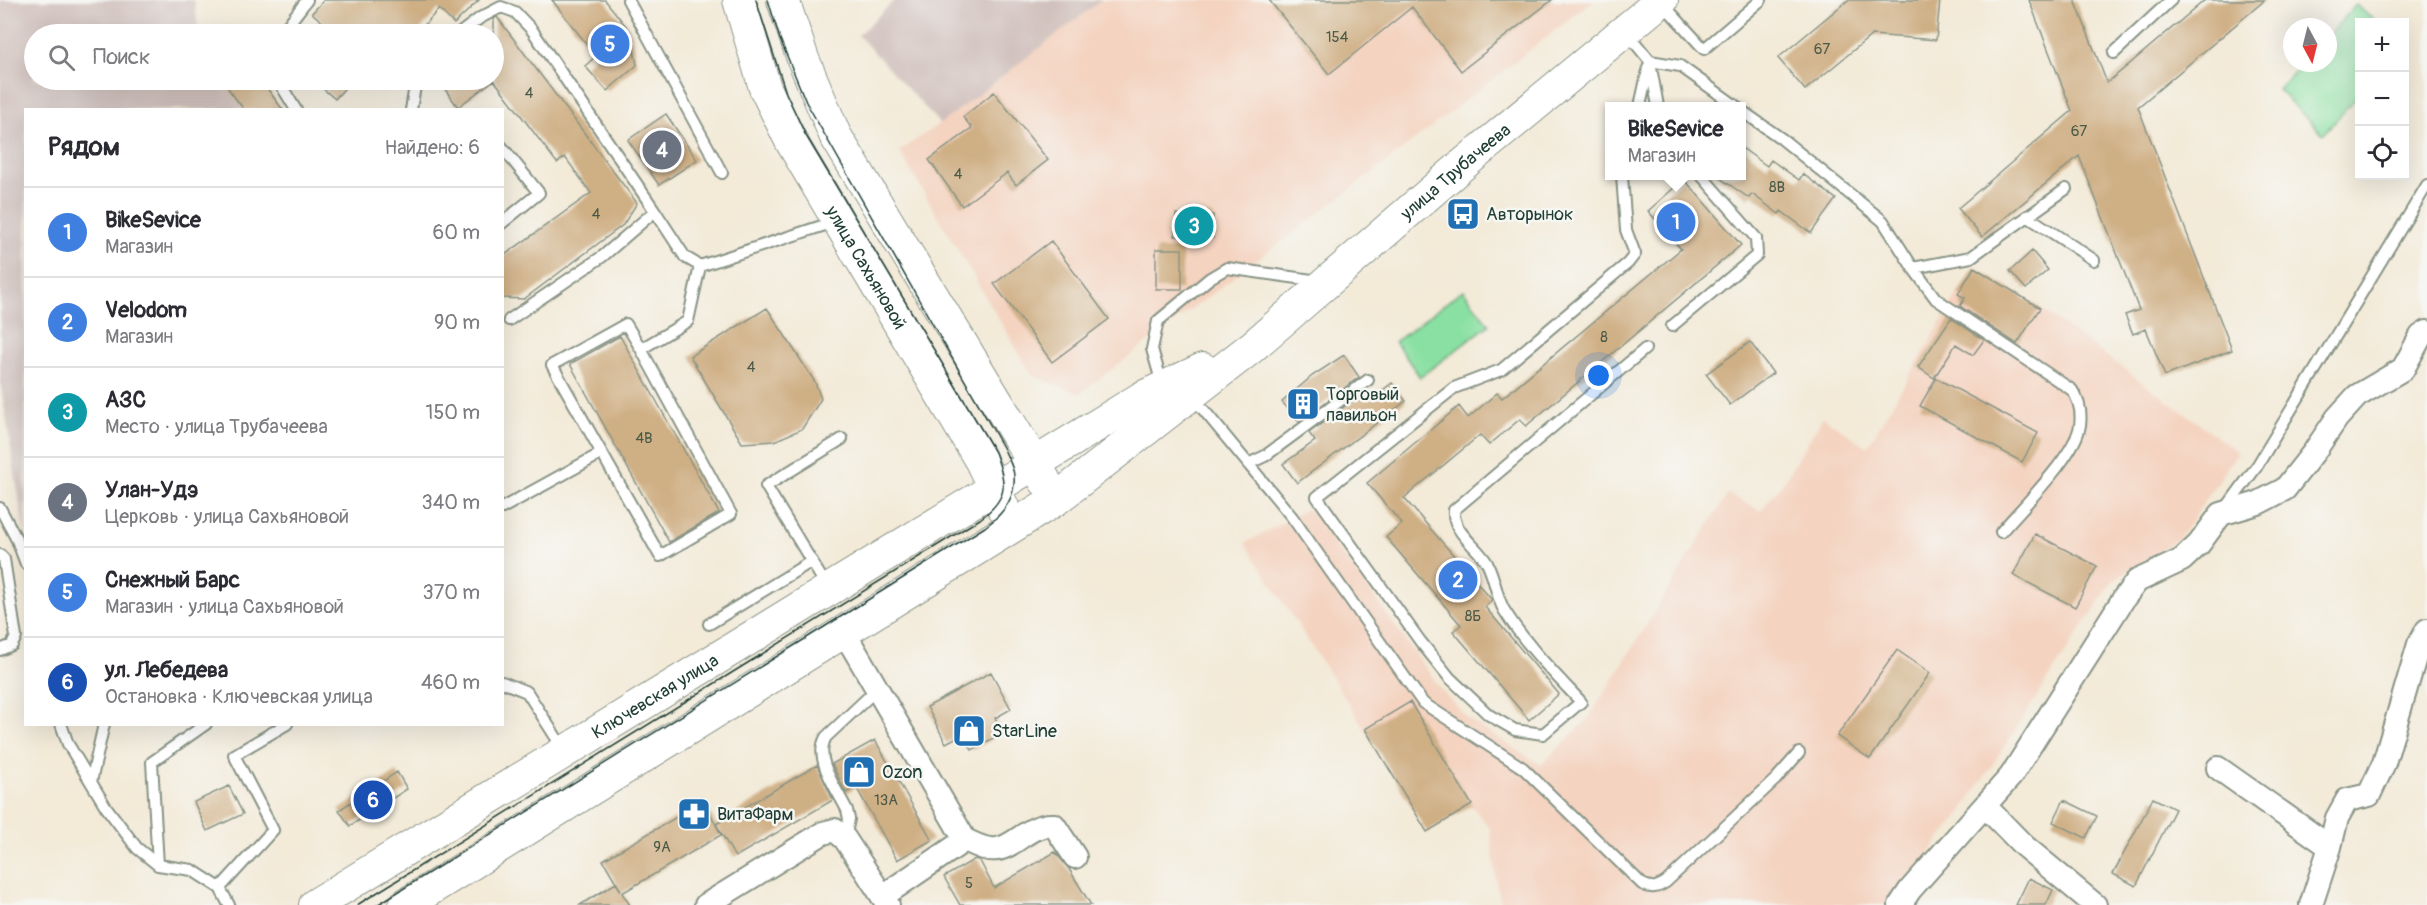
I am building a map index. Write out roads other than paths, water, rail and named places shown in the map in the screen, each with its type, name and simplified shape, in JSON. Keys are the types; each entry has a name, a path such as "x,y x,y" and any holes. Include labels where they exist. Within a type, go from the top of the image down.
{"main road":[{"name":"улица Сахьяновой","path":"739,0 765,88 838,220 994,487 1035,513"},
{"path":"405,905 1035,513 1035,462 835,135 783,0"},
{"name":"улица Трубачеева","path":"1035,513 1177,391 1252,346 1460,167 1661,1"},
{"path":"778,115 819,97"},
{"name":"улица Трубачеева","path":"994,487 1143,397 1177,391"},
{"name":"Ключевская улица","path":"315,905 994,487"}],"street":[{"path":"1900,905 1910,890 2011,776 2137,581 2182,560 2199,544 2221,514 2258,503 2285,489 2337,418 2357,396 2403,369 2421,336 2427,332"},
{"path":"2311,905 2337,818 2347,800 2369,795 2384,763 2419,644 2427,630"},
{"path":"844,632 965,840 984,848 998,849 1044,824 1054,825 1075,857"},
{"path":"2218,768 2330,847"},
{"path":"1985,806 2052,872 2095,905"},
{"path":"706,905 823,833 836,830 845,839 885,901 965,840"}],"lane":[{"path":"289,24 307,0"},
{"path":"628,0 722,173"},
{"path":"1661,1 1704,49 1761,0"},
{"path":"2114,53 2171,0"},
{"path":"472,24 501,7 515,12 531,30 685,257 700,266 838,220"},
{"path":"1625,31 1650,61 1657,102"},
{"path":"1641,102 1650,61"},
{"path":"1650,61 1680,66 1730,102"},
{"path":"284,90 295,108"},
{"path":"411,108 414,90"},
{"path":"1746,114 1782,139 1883,221 1936,299 2072,390 2079,400 2080,426 2073,443 2060,463 2001,532"},
{"path":"504,149 539,193 504,221"},
{"path":"1622,180 1626,230 1635,254 1628,264 1501,370 1454,388 1317,497 1420,641 1442,668 1489,715 1515,730 1543,734 1581,702 1539,657 1504,609 1487,563 1458,527 1453,518 1454,510 1645,349"},
{"path":"1672,326 1756,255 1758,245 1756,238 1705,180"},
{"path":"2221,514 2257,466 2427,185"},
{"path":"1913,268 1971,257 2066,189"},
{"path":"509,320 603,256 655,211"},
{"path":"2027,216 2094,260"},
{"path":"641,349 688,321 700,266"},
{"path":"1328,282 1227,268 1210,278 1158,321 1152,349 1177,391 1248,464 1292,517 1423,703 1523,768 1642,884 1650,888 1658,887 1666,882 1776,779 1799,753"},
{"path":"626,324 641,349 731,514 660,556 552,364 626,324"},
{"path":"1248,464 1265,456 1368,380"},
{"path":"829,590 766,486 842,439"},
{"path":"504,507 602,453"},
{"path":"0,508 21,539 24,554"},
{"path":"0,555 4,559 16,637 12,645 0,650"},
{"path":"709,624 812,561"},
{"path":"504,683 527,692 566,752"},
{"path":"845,839 849,819 847,810 821,757 822,744 826,737 877,689"},
{"path":"62,726 69,744 106,807 137,848 158,865 192,870 220,888 230,905"},
{"path":"91,782 104,726"},
{"path":"158,865 152,762 203,726"},
{"path":"220,888 273,830 234,755 284,726"}],"tram line":[{"path":"357,905 980,519 997,504 1001,497 1002,473 995,452 805,134 786,93 756,0"},
{"path":"377,905 985,527 997,517 1010,499 1013,492 1014,473 1004,449 806,102 780,39 768,0"}],"place":[{"name":"Снежный Барс","path":"610,44"},
{"name":"Улан-Удэ","path":"662,150"},
{"name":"Авторынок","path":"1463,214"},
{"name":"BikeSevice","path":"1676,222"},
{"name":"АЗС","path":"1194,226"},
{"name":"Торговый павильон","path":"1303,404"},
{"name":"Velodom","path":"1458,580"},
{"name":"StarLine","path":"969,731"},
{"name":"Ozon","path":"859,772"},
{"name":"ул. Лебедева","path":"373,800"},
{"name":"ВитаФарм","path":"694,814"}]}
